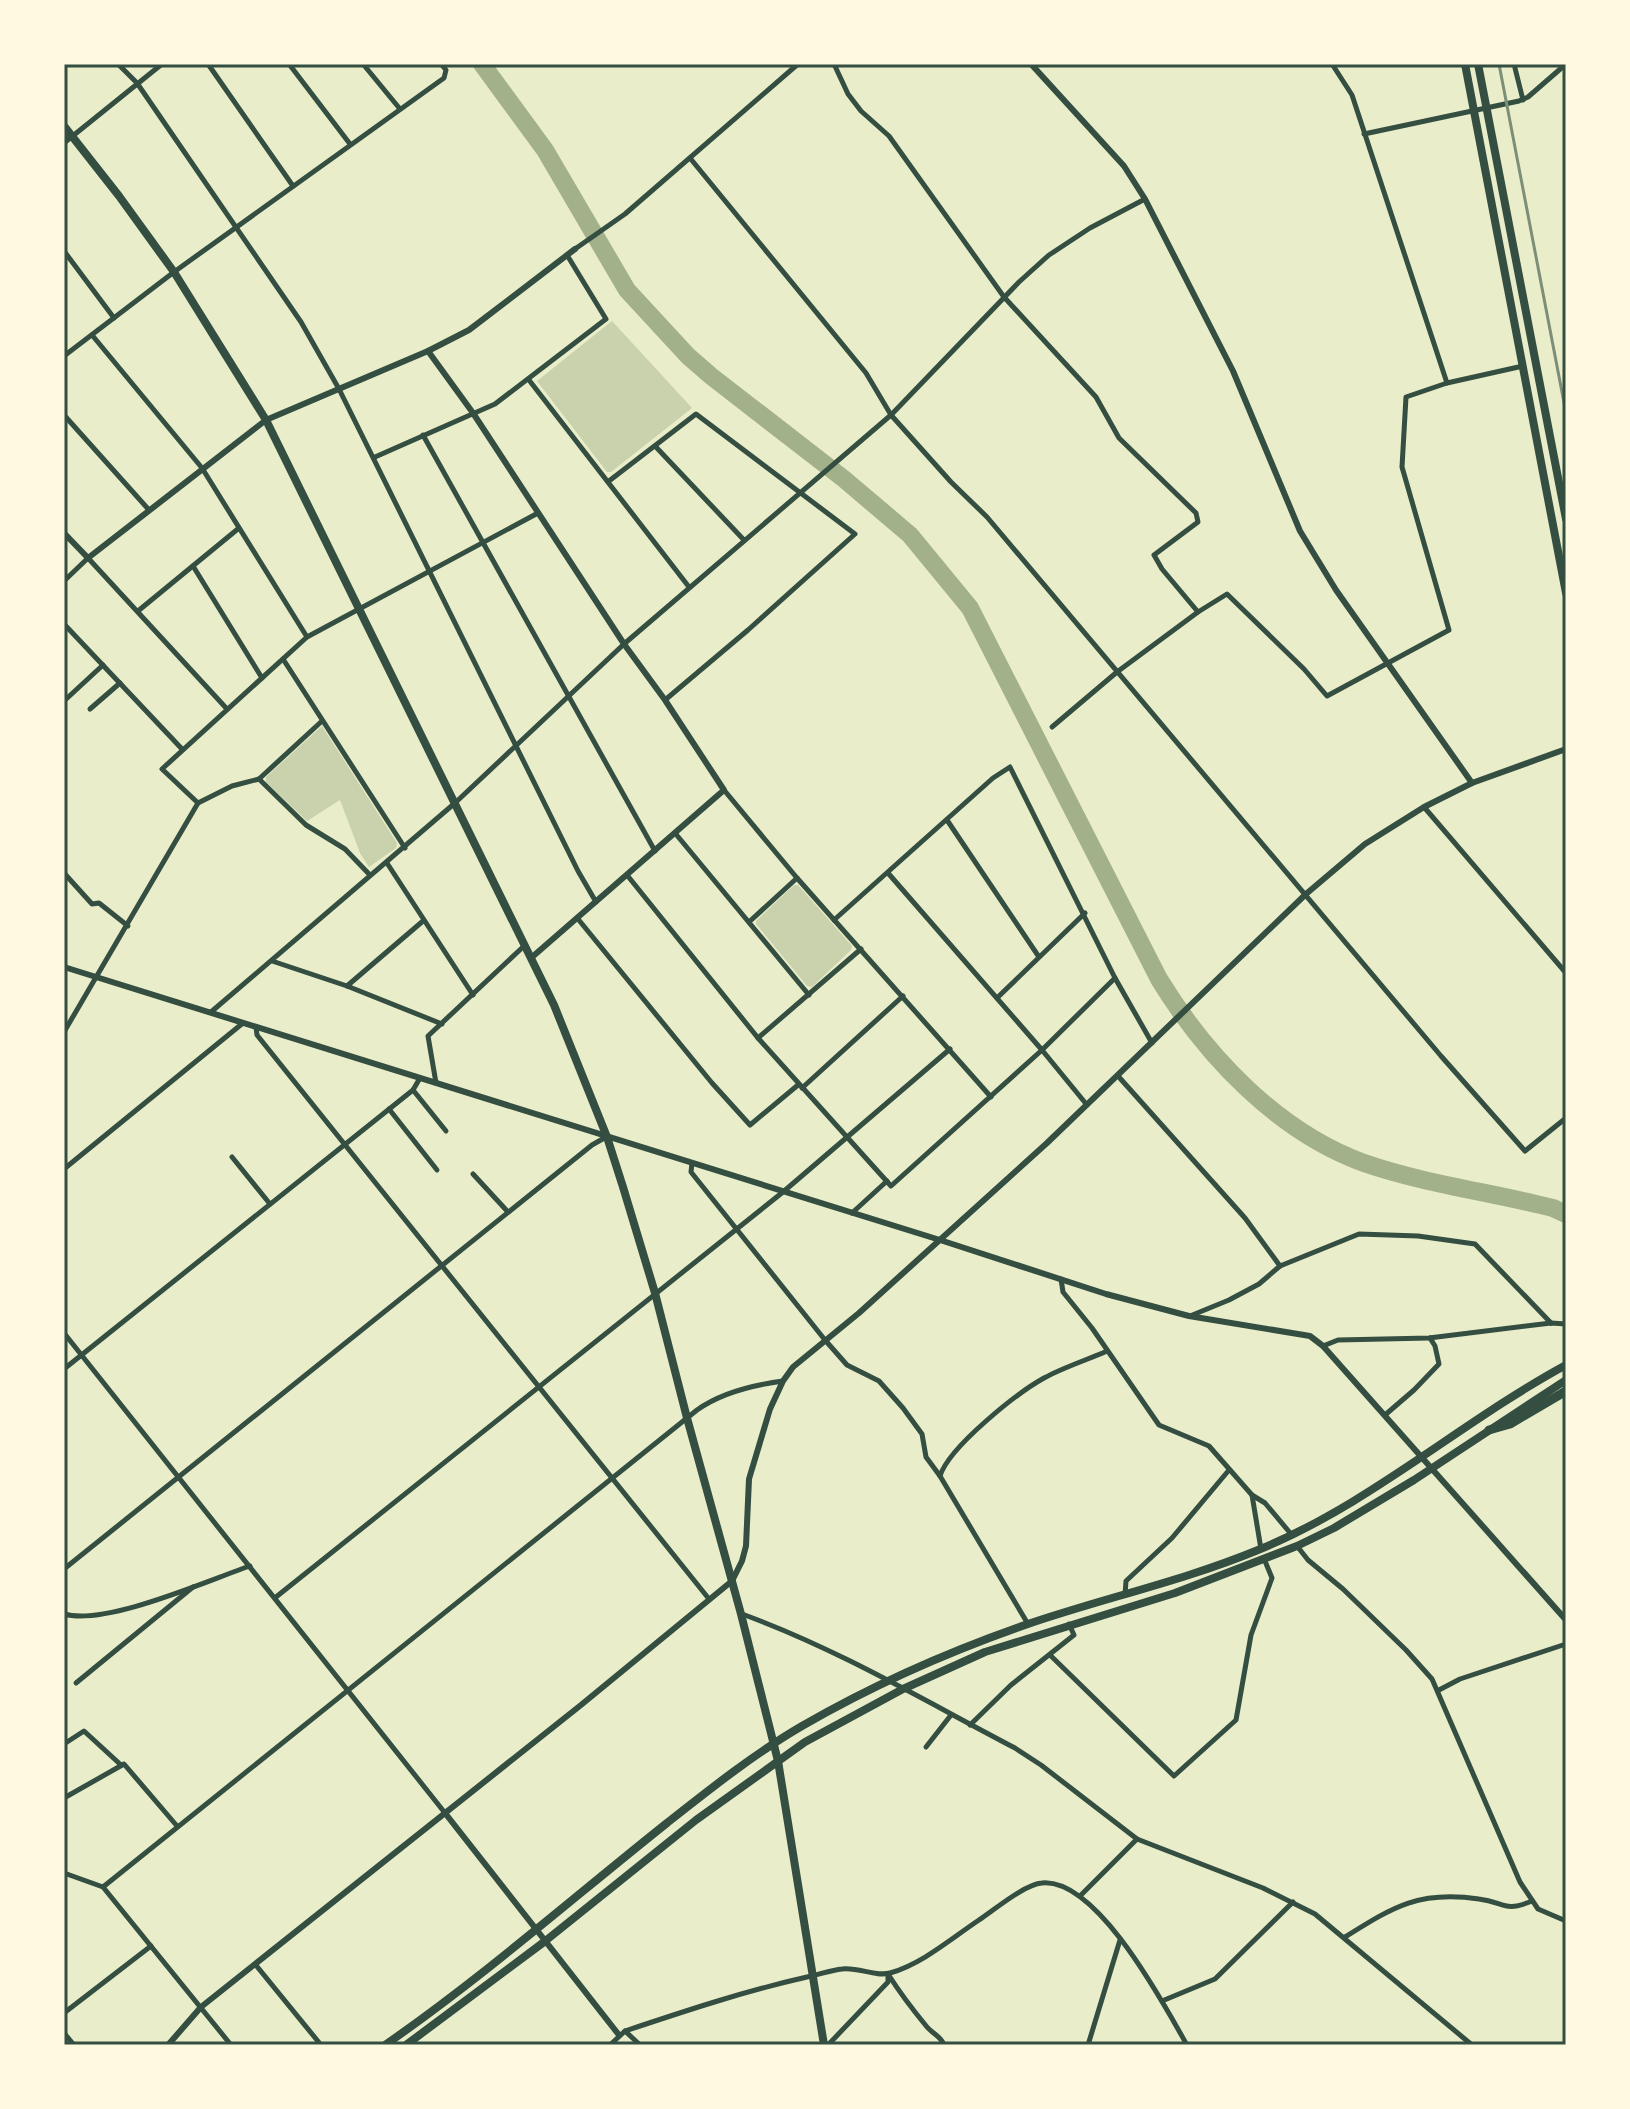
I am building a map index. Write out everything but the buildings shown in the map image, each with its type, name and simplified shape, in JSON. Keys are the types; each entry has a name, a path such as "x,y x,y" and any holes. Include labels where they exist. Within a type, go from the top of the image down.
{"highway":[{"path":"1489,1430 1510,1424 1566,1391"}],"main road":[{"path":"1465,64 1566,593"},
{"path":"1478,64 1566,519"},
{"path":"64,126 174,272 266,420 554,1005 607,1137 655,1293 774,1743 826,2045"},
{"path":"385,2045 774,1743 887,1680 1028,1624 1261,1549 1422,1457 1566,1365"},
{"path":"406,2045 544,1942 659,1848 805,1742 903,1689 985,1652 1175,1593 1265,1561 1297,1546 1334,1528 1432,1468 1566,1380"}],"street":[{"path":"118,64 137,83 301,322 375,457 578,871 597,903"},
{"path":"64,143 162,64"},
{"path":"208,64 293,186"},
{"path":"289,64 350,144"},
{"path":"363,64 400,109"},
{"path":"65,353 444,78 446,70 441,64"},
{"path":"64,581 88,558 266,420 428,351 469,330 566,254 625,214 798,64"},
{"path":"834,64 848,94 861,111 889,136 1004,297 1096,397 1119,438 1196,513 1198,522 1154,555 1198,612"},
{"path":"1031,64 1124,166 1145,199 1233,371 1300,531 1336,590 1472,783"},
{"path":"1332,64 1352,95 1447,383"},
{"path":"1514,64 1523,100"},
{"path":"1364,134 1523,100 1566,64"},
{"path":"690,158 866,373 891,415 987,517 1525,1151 1566,1118"},
{"path":"211,1012 369,874 405,848 624,644 891,415 1004,297 1049,255 1090,228 1145,199"},
{"path":"64,251 114,318"},
{"path":"375,457 495,404 606,319 566,254"},
{"path":"92,335 202,468 307,637"},
{"path":"428,351 473,413 724,790 797,878 991,1097"},
{"path":"1052,727 1117,672 1227,594 1304,669 1327,696 1449,630 1402,467 1406,397 1447,383 1524,366"},
{"path":"529,380 689,587"},
{"path":"609,481 696,414 855,534 665,700"},
{"path":"64,415 149,510"},
{"path":"423,435 655,851"},
{"path":"655,446 744,540"},
{"path":"198,803 162,769 307,637 538,513"},
{"path":"138,611 239,528"},
{"path":"64,533 227,709"},
{"path":"193,566 262,678"},
{"path":"64,624 182,749"},
{"path":"283,659 405,848"},
{"path":"64,701 103,665"},
{"path":"90,709 120,683"},
{"path":"64,1032 198,803 232,786 259,779 322,721"},
{"path":"168,2045 201,2007 732,1581 746,1546 749,1479 770,1409 783,1381 808,1353 859,1313 940,1240 1118,1076 1306,894 1365,844 1424,807 1472,783 1566,749"},
{"path":"834,920 993,778 1010,767 1115,978 1152,1043"},
{"path":"259,779 306,825 345,849 369,874"},
{"path":"531,958 724,790"},
{"path":"1424,807 1566,973"},
{"path":"947,820 1039,957"},
{"path":"675,833 809,995"},
{"path":"387,863 473,995"},
{"path":"64,873 92,904 99,903 128,926"},
{"path":"888,873 1087,1105"},
{"path":"627,875 758,1038 891,1186 1042,1050 1115,978"},
{"path":"749,922 797,878"},
{"path":"997,998 1085,913"},
{"path":"578,919 750,1125 800,1086 903,996"},
{"path":"347,986 423,921"},
{"path":"436,1083 428,1036 524,946"},
{"path":"758,1038 861,949"},
{"path":"272,961 347,986 442,1024"},
{"path":"64,967 1120,1298 1189,1316 1310,1336 1323,1346 1566,1620"},
{"path":"64,1169 243,1023"},
{"path":"256,1027 257,1035 344,1145 709,1599"},
{"path":"276,1597 783,1192 950,1049"},
{"path":"1118,1076 1245,1218 1280,1266"},
{"path":"64,1369 413,1090 420,1078"},
{"path":"413,1090 446,1131"},
{"path":"389,1109 437,1170"},
{"path":"64,1569 592,1145 607,1137"},
{"path":"232,1157 270,1204"},
{"path":"692,1163 691,1172 825,1340 847,1365 879,1381 922,1434 926,1457 1028,1624"},
{"path":"473,1174 508,1212"},
{"path":"851,1213 887,1181"},
{"path":"1189,1316 1259,1284 1280,1266 1359,1234 1418,1236 1475,1244 1551,1323"},
{"path":"1061,1279 1063,1292 1159,1425 1209,1446 1291,1534"},
{"path":"1323,1346 1338,1340 1429,1338 1551,1323 1566,1324"},
{"path":"64,1333 349,1689 544,1942 622,2033 640,2045"},
{"path":"1385,1415 1439,1364 1435,1346 1429,1338"},
{"path":"940,1476 956,1448 1018,1395 1043,1379 1107,1351"},
{"path":"103,1887 707,1403 753,1385 783,1381"},
{"path":"1125,1595 1126,1581 1177,1532 1229,1470"},
{"path":"1252,1495 1261,1549"},
{"path":"1297,1546 1308,1560 1406,1650 1432,1679 1520,1882 1538,1909 1566,1921"},
{"path":"1050,1655 1174,1776 1236,1720 1251,1635 1272,1578 1265,1561"},
{"path":"64,1614 89,1618 134,1607 251,1566"},
{"path":"76,1683 196,1585"},
{"path":"741,1614 797,1635 887,1680 1041,1765 1137,1839 1293,1902 1315,1914 1472,2045"},
{"path":"970,1725 1011,1685 1074,1635 1069,1624"},
{"path":"1439,1690 1460,1679 1566,1644"},
{"path":"926,1747 951,1715"},
{"path":"64,1744 84,1731 121,1765 124,1764 177,1826"},
{"path":"64,1798 121,1765"},
{"path":"1080,1896 1137,1839"},
{"path":"64,1873 103,1887 231,2045"},
{"path":"610,2045 622,2033 726,1998 843,1969 888,1974 909,1966 1038,1883 1054,1884 1080,1896 1120,1939 1144,1969 1187,2045"},
{"path":"1345,1937 1395,1906 1412,1900 1437,1897 1481,1899 1509,1908 1532,1901"},
{"path":"1162,2001 1215,1979 1293,1902"},
{"path":"1088,2045 1120,1939"},
{"path":"64,2013 151,1946"},
{"path":"255,1964 321,2045"},
{"path":"826,2045 888,1982 888,1974"},
{"path":"888,1974 905,2000 932,2032 942,2039 944,2045"},
{"path":"64,2033 74,2045"}],"green space":[{"path":"612,321 692,408 611,472 607,472 537,381"},
{"path":"322,726 397,843 396,848 369,867 360,853 340,800 307,821 266,782 266,777"},
{"path":"794,885 798,885 852,946 812,987 807,986 756,924"}],"waterway":[{"path":"482,64 545,150 627,290 688,356 711,376 844,479 910,535 970,608 1159,979 1222,1063 1274,1111 1332,1149 1387,1170 1553,1208 1566,1214"}],"railway":[{"path":"1499,64 1566,413"}]}
